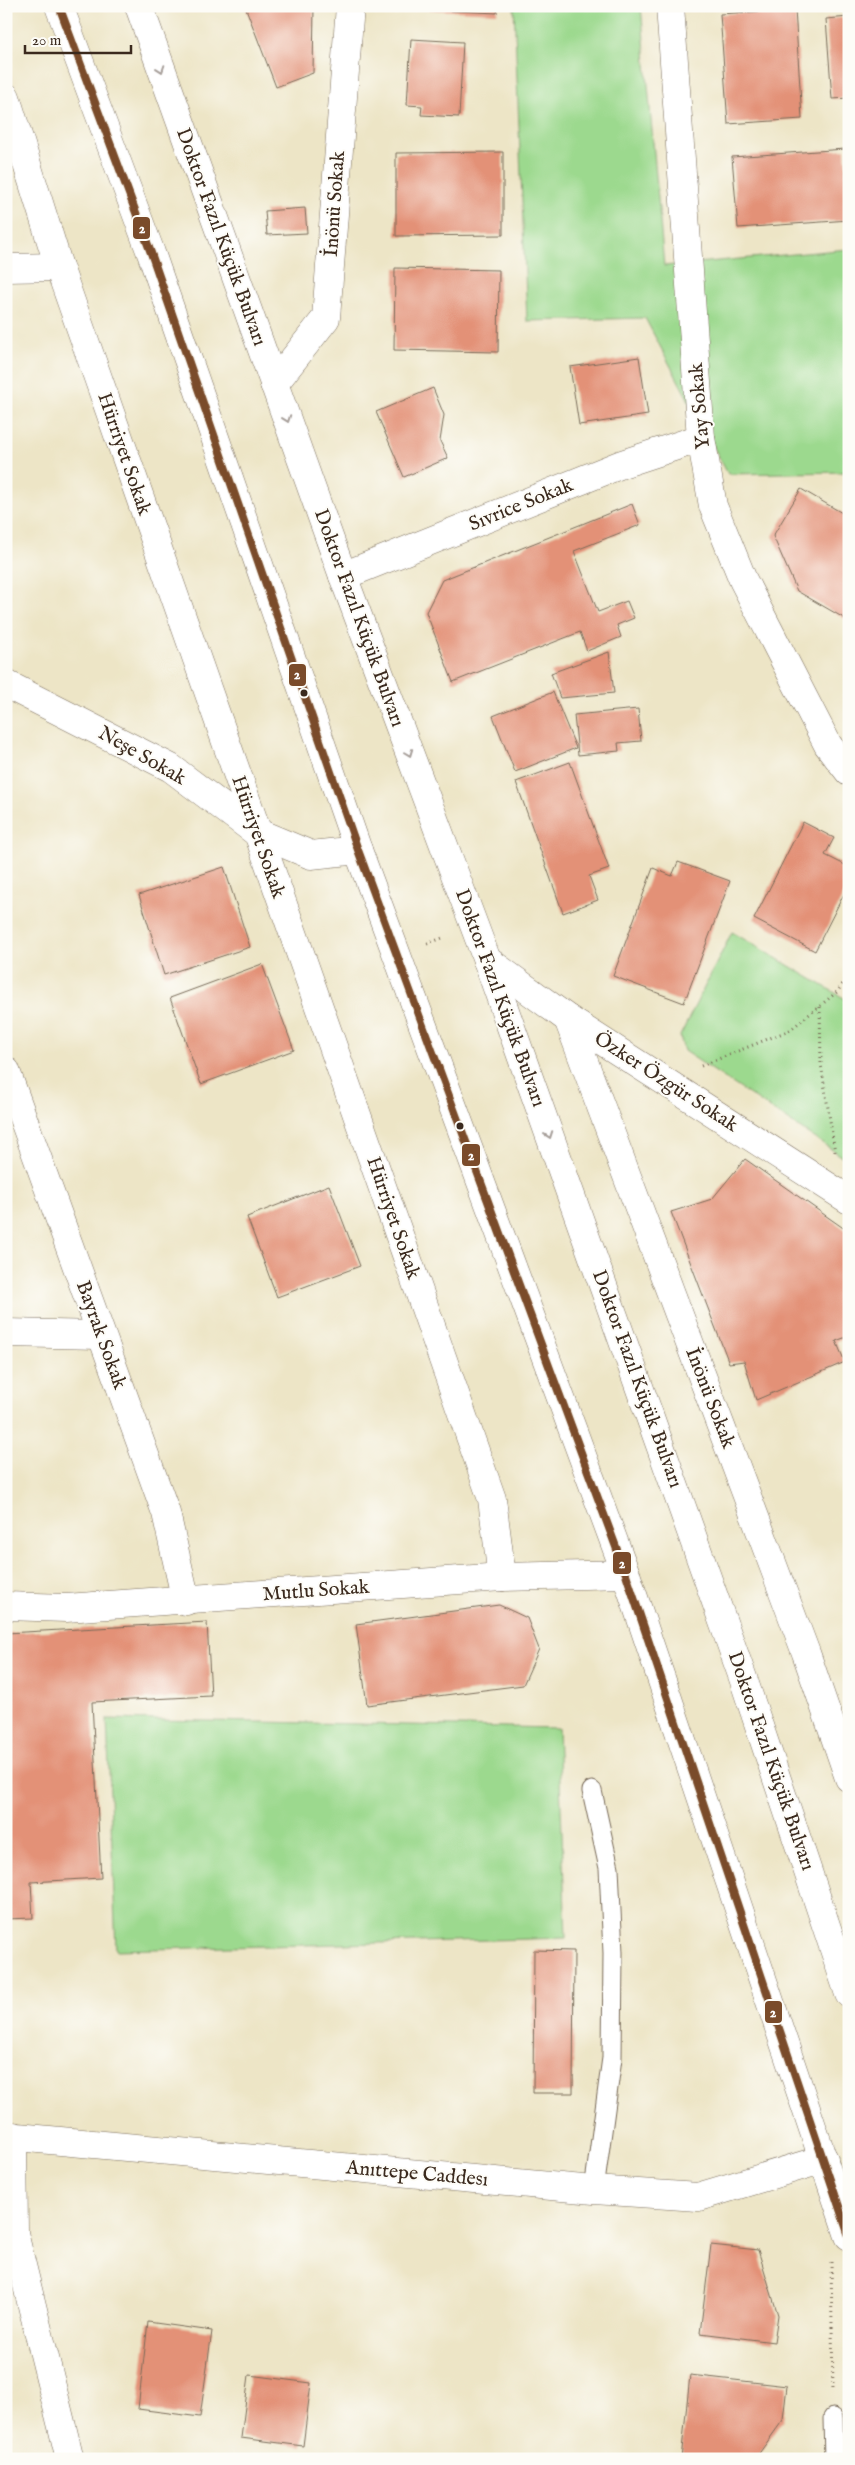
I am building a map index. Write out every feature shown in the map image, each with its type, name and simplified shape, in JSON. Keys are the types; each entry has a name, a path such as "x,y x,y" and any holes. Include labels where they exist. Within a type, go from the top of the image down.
{"main road":[{"path":"59,6 151,253 358,850 626,1574 846,2228"},
{"name":"Doktor Fazıl Küçük Bulvarı","path":"139,6 342,576 487,960 743,1678 849,1994"},
{"name":"İnönü Sokak","path":"274,384 326,318 350,6"},
{"name":"Yay Sokak","path":"670,6 701,438 714,506 743,580 828,745 849,772"},
{"name":"Hürriyet Sokak","path":"6,97 59,267 492,1499 502,1577"},
{"path":"6,268 59,267"},
{"name":"Sıvrice Sokak","path":"342,576 622,464 701,438"},
{"name":"Neşe Sokak","path":"6,684 171,768 256,832 311,855 358,850"},
{"name":"Özker Özgür Sokak","path":"487,960 568,1019 845,1198"},
{"name":"İnönü Sokak","path":"568,1019 806,1653 849,1778"},
{"name":"Bayrak Sokak","path":"6,1072 166,1513 186,1601"},
{"path":"6,1333 100,1335"},
{"name":"Mutlu Sokak","path":"6,1606 66,1608 186,1601 502,1577 626,1574"},
{"path":"10,2136 14,2233 70,2459"},
{"name":"Anıttepe Caddesı","path":"10,2136 594,2190 698,2197 824,2159"}],"lane":[{"path":"592,1791 609,1868 614,1953 612,2058 594,2190"},
{"path":"833,2418 834,2459"}],"path":[{"path":"664,1081 790,1030 837,992 849,975"},
{"path":"820,1006 821,1064 845,1198"},
{"path":"833,2418 831,2263 846,2228"}],"green space":[{"path":"514,6 641,6 664,266 849,249 849,472 728,474 645,318 527,321"},
{"path":"732,932 849,1001 849,1161 684,1051 680,1036"},
{"path":"107,1719 558,1728 566,1938 116,1950"}],"building":[{"path":"245,6 314,6 313,73 276,87"},
{"path":"414,6 498,6 497,13 414,9"},
{"path":"795,9 802,119 728,124 720,14"},
{"path":"849,17 849,98 832,99 826,19"},
{"path":"411,39 463,42 459,117 421,115 422,106 407,105"},
{"path":"845,149 849,220 738,228 732,157"},
{"path":"503,152 503,235 396,236 396,153"},
{"path":"305,208 307,233 267,235 265,211"},
{"path":"395,268 499,270 498,352 394,350"},
{"path":"639,357 648,415 579,425 570,367"},
{"path":"433,388 444,415 440,441 448,458 404,477 376,412"},
{"path":"801,489 849,517 849,621 797,591 773,536"},
{"path":"632,504 640,525 574,551 598,612 627,601 634,618 617,625 621,637 587,651 580,632 453,682 426,612 442,580"},
{"path":"609,652 614,693 560,698 551,673"},
{"path":"553,692 576,748 515,772 493,716"},
{"path":"638,709 641,741 618,743 619,751 578,755 574,715"},
{"path":"570,762 609,869 589,876 598,900 563,913 516,782"},
{"path":"803,822 834,838 825,855 849,867 849,884 815,951 754,919"},
{"path":"678,862 730,881 684,1003 613,976 653,868 672,876"},
{"path":"224,867 250,947 164,975 139,895"},
{"path":"262,964 294,1050 201,1084 170,998"},
{"path":"745,1159 849,1232 849,1336 836,1341 845,1362 756,1400 744,1361 729,1363 671,1212 712,1199"},
{"path":"329,1185 360,1266 277,1297 247,1217"},
{"path":"499,1605 527,1618 539,1649 523,1685 367,1705 356,1624"},
{"path":"207,1622 211,1696 92,1702 101,1878 31,1882 33,1918 6,1919 6,1633"},
{"path":"534,1950 574,1951 573,2093 533,2093"},
{"path":"711,2245 758,2250 778,2315 774,2342 700,2333"},
{"path":"148,2322 212,2331 200,2417 138,2409"},
{"path":"249,2375 311,2383 303,2446 241,2438"},
{"path":"690,2375 787,2386 783,2420 755,2459 681,2459"}],"transit line":[{"name":"2","path":"59,6 151,253 358,850 626,1574 849,2236"}]}
